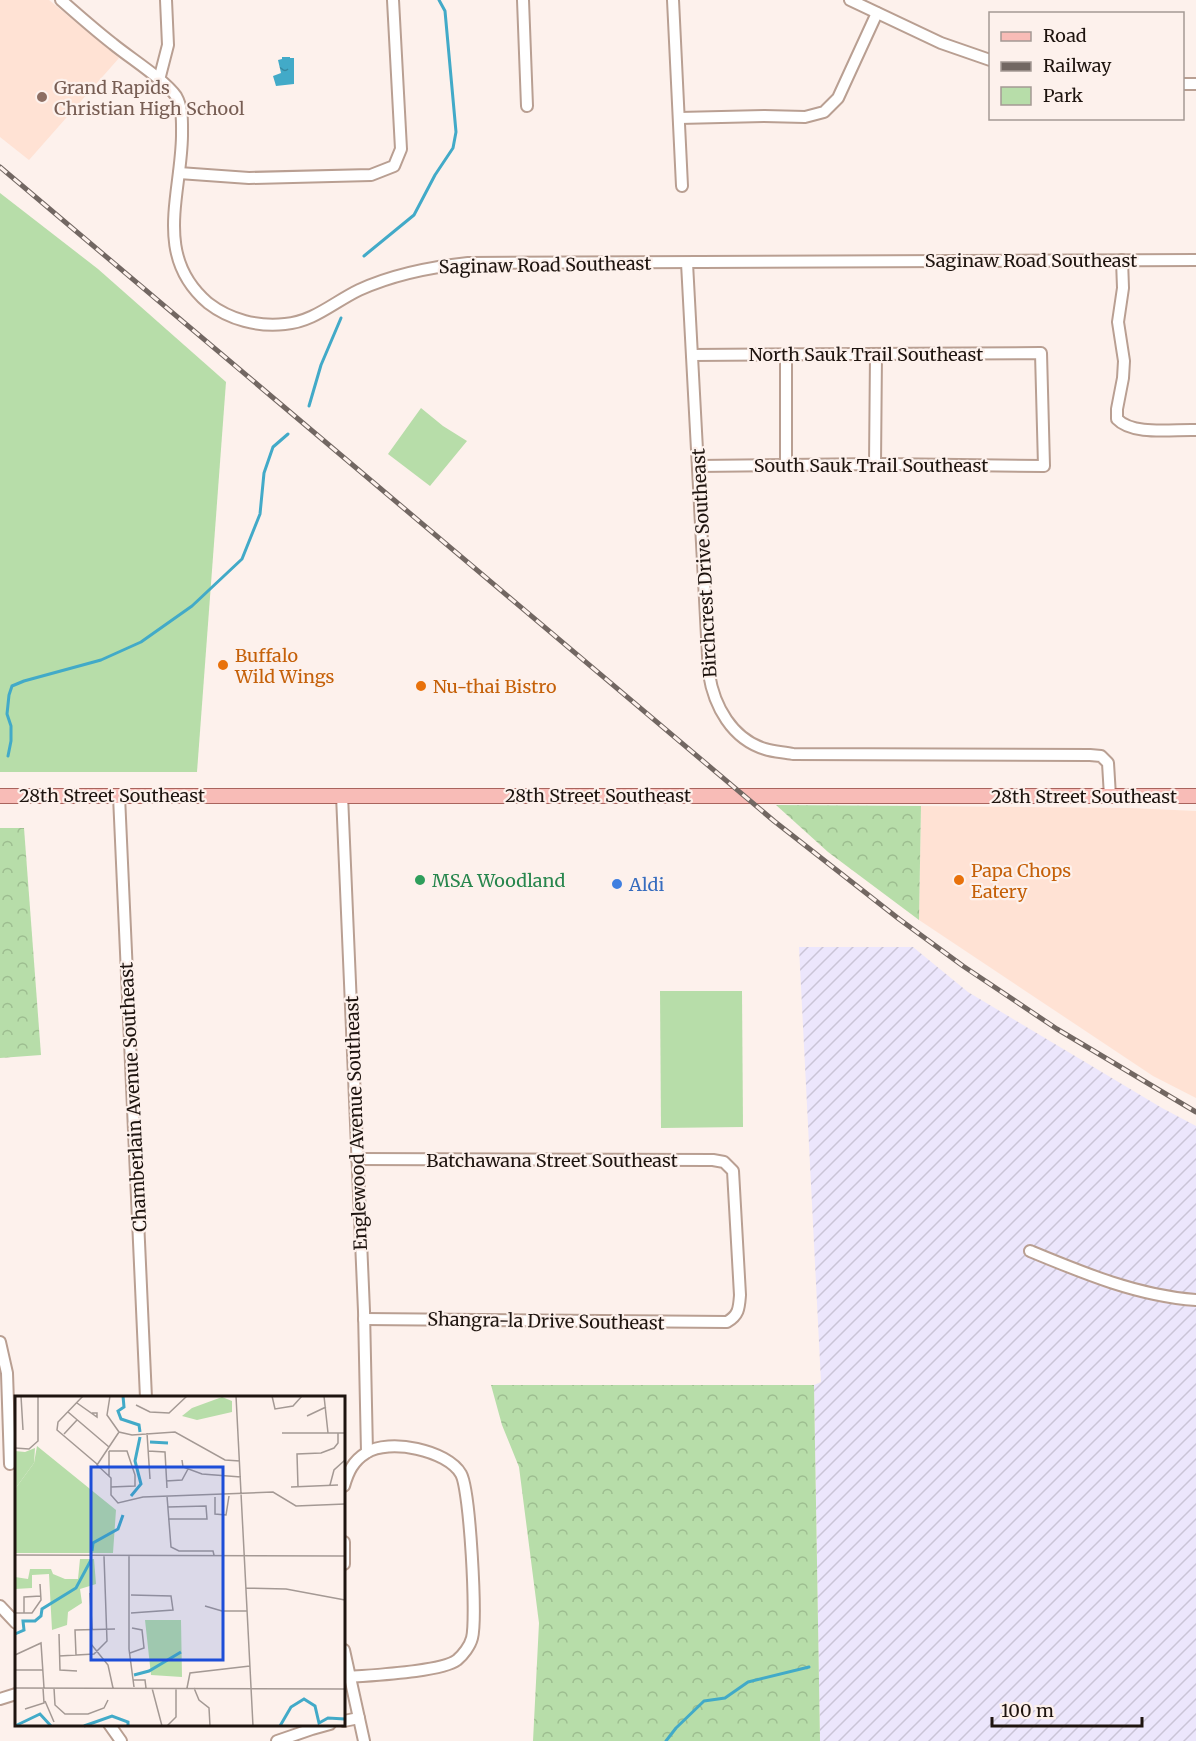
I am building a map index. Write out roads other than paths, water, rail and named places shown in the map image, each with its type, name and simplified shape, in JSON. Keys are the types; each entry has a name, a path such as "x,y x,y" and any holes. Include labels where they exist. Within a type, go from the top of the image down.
{"main road":[{"name":"28th Street Southeast","path":"0,796 1196,795"}],"street":[{"name":"Saginaw Road Southeast","path":"61,0 112,44 168,87 177,97 183,118 182,151 173,230 177,253 183,270 198,293 218,310 245,322 285,324 307,319 368,286 407,272 468,263 1196,260"},
{"path":"159,80 168,45 166,0"},
{"path":"179,173 249,178 371,175 394,166 401,149 393,0"},
{"path":"523,0 527,106"},
{"path":"673,0 682,186"},
{"path":"850,0 940,43 989,60"},
{"path":"679,118 805,117 824,112 838,98 877,13"},
{"path":"1122,260 1123,288 1118,322 1124,361 1117,419 1123,425 1143,430 1196,430"},
{"name":"Birchcrest Drive Southeast","path":"687,263 706,633 711,690 725,718 742,738 753,745 767,750 793,753 1090,754 1101,756 1108,763 1110,796"},
{"name":"North Sauk Trail Southeast","path":"692,355 1041,352 1044,466"},
{"path":"786,354 786,464"},
{"path":"875,464 876,354"},
{"name":"South Sauk Trail Southeast","path":"698,466 875,464 1044,466"},
{"name":"Englewood Avenue Southeast","path":"342,795 364,1319 367,1452"},
{"name":"Chamberlain Avenue Southeast","path":"119,796 147,1396"},
{"name":"Batchawana Street Southeast","path":"357,1159 713,1160 724,1162 733,1171 740,1295 739,1312 727,1322"},
{"path":"1030,1251 1128,1287 1185,1300 1196,1300"},
{"name":"Shangra-la Drive Southeast","path":"364,1319 727,1322"},
{"path":"0,1342 7,1373 9,1464"},
{"path":"345,1480 348,1462 367,1452 390,1447 416,1448 436,1454 450,1462 462,1475 467,1495 474,1602 473,1637 469,1646 455,1662 435,1668 349,1677"},
{"path":"0,1606 15,1622"},
{"path":"345,1655 364,1741"},
{"path":"0,1699 15,1694"},
{"path":"345,1721 359,1718"},
{"path":"110,1726 121,1741"},
{"path":"277,1741 326,1726"}],"water":[{"path":"282,57 294,58 294,84 276,86 273,76 281,73 278,60"}],"waterway":[{"path":"364,256 414,215 435,175 453,148 456,132 445,11 439,0"},
{"path":"309,406 321,365 341,318"},
{"path":"8,756 11,726 7,714 12,686 101,660 141,642 192,606 242,559 260,514 264,473 273,447 288,434"},
{"path":"666,1741 704,1701 725,1698 748,1682 809,1667"}],"railway":[{"path":"0,167 774,821 963,966 1057,1029 1196,1112"}],"place":[{"name":"Grand Rapids Christian High School","path":"42,97"},
{"name":"Buffalo Wild Wings","path":"223,665"},
{"name":"Nu-thai Bistro","path":"421,686"},
{"name":"MSA Woodland","path":"420,880"},
{"name":"Papa Chops Eatery","path":"959,880"},
{"name":"Aldi","path":"617,884"}]}
